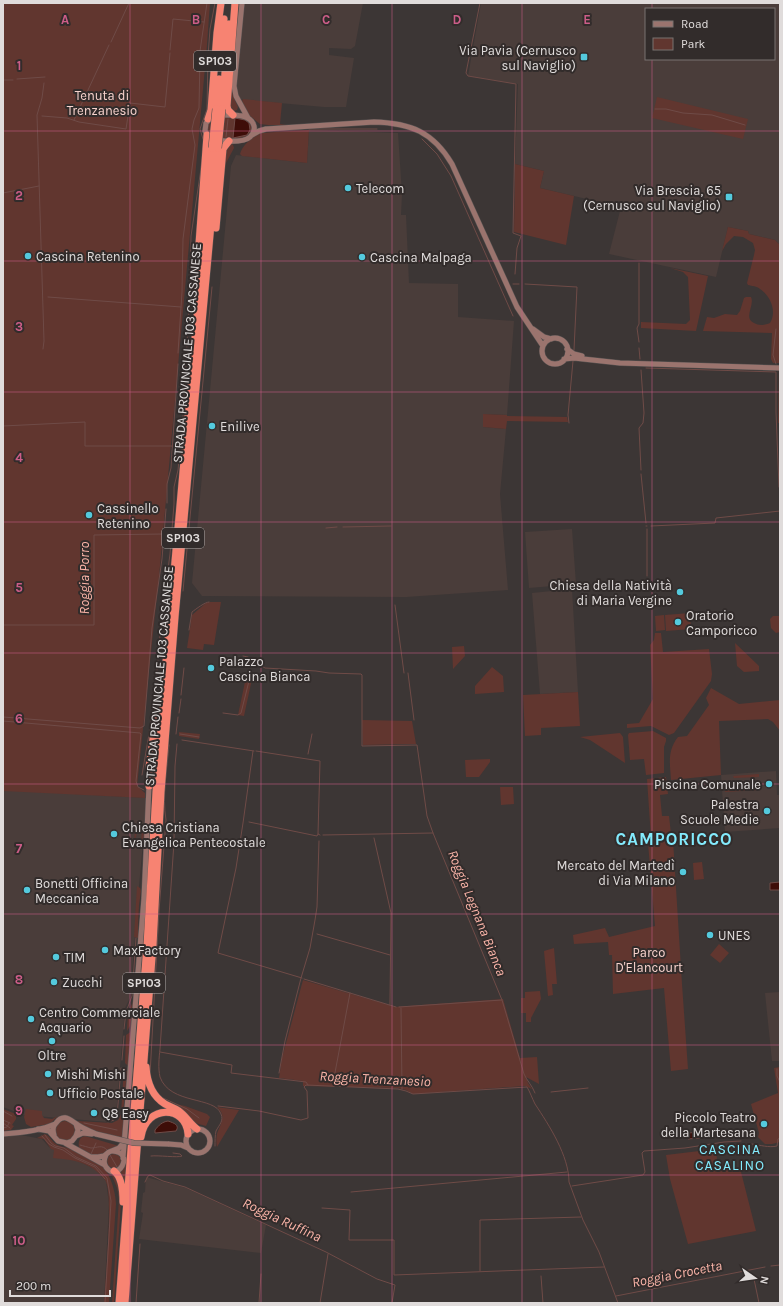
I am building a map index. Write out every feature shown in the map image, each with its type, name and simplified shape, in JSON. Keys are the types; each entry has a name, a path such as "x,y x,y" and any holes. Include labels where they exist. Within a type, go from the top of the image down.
{"highway":[{"name":"SP103","path":"208,119 211,110 217,33 222,3"},
{"name":"STRADA PROVINCIALE 103 CASSANESE","path":"219,109 225,3"},
{"name":"STRADA PROVINCIALE 103 CASSANESE","path":"119,1303 147,945 156,792 166,662 189,408 231,3"},
{"name":"SP103","path":"234,115 228,110 227,106 235,3"},
{"name":"SP103","path":"189,408 196,275 208,135"},
{"name":"SP103","path":"195,399 200,374 223,149 229,141"},
{"name":"STRADA PROVINCIALE 103 CASSANESE","path":"125,1303 153,945 161,792 215,148"},
{"name":"SP103","path":"149,786 148,776 160,686 166,662"},
{"name":"SP103","path":"153,945 151,1007 146,1064 148,1083 158,1098 165,1104 179,1111 191,1125 197,1129"},
{"name":"SP103","path":"130,1227 135,1197 141,1137 147,1122 155,1114 170,1113 178,1116 184,1121 187,1136"},
{"name":"SP103","path":"114,1171 120,1180 123,1196 118,1270 119,1303"}],"main road":[{"path":"242,3 234,86 240,104 254,129 252,135"},
{"path":"234,115 240,111 240,104"},
{"path":"266,129 259,127 250,120 234,115 215,116 208,119 205,127 208,135 214,140 229,141 245,140 259,131 266,129 382,122 412,127 425,134 441,149 452,164 517,307 543,346"},
{"path":"527,324 544,337 551,339"},
{"path":"564,359 567,355 566,344 562,340 556,338 546,341 543,346 543,355 549,362 556,363 564,359 574,358 620,363 779,368"},
{"path":"567,349 574,354 589,359"},
{"name":"SP103","path":"125,1141 144,898 149,786"},
{"path":"54,1135 53,1130 55,1124 60,1119 66,1118 96,1134"},
{"path":"3,1134 38,1129 55,1124"},
{"path":"76,1124 78,1129 75,1138 75,1145 78,1150"},
{"path":"38,1129 48,1131 59,1141 114,1171 122,1167 124,1162 125,1141"},
{"path":"65,1143 70,1142 84,1133 96,1134 129,1142 181,1145 193,1152 200,1153 206,1151 210,1146 211,1140 204,1130 197,1129 192,1130 182,1141 168,1144"},
{"path":"187,1136 186,1144 188,1148"},
{"path":"90,1157 100,1157 106,1155 121,1147 125,1141"},
{"path":"113,1151 119,1152 123,1158"},
{"path":"105,1165 104,1160 106,1155"}],"shaded area":[{"path":"240,3 363,3 355,46 351,49 329,48 329,55 354,58 346,107 324,107 235,99"},
{"path":"481,3 780,3 780,245 775,240 749,234 748,231 728,227 716,277 609,254 621,207 540,188 544,171 515,164 518,84 468,76"},
{"path":"235,118 245,120 249,123 250,130 247,135 233,138"},
{"path":"309,130 398,133 402,194 401,215 406,215 409,283 458,284 458,317 514,321 507,415 484,414 483,427 506,429 500,494 508,590 406,597 202,596 192,583 231,166 236,155 307,163"},
{"path":"572,529 576,584 529,588 525,532"},
{"path":"572,589 578,692 540,694 532,593"},
{"path":"776,771 777,795 780,795 780,828 725,832 721,775"},
{"path":"3,790 147,798 130,998 125,1008 116,1115 115,1119 108,1122 24,1115 3,1107"},
{"path":"780,882 780,890 770,890 770,883"},
{"path":"780,992 780,1061 772,1061 765,993"},
{"path":"168,1121 177,1126 176,1131 155,1133 155,1130 159,1125"},
{"path":"700,1132 700,1138 688,1139 688,1133"},
{"path":"15,1134 42,1139 49,1147 95,1169 106,1181 109,1204 104,1303 3,1303 3,1135"},
{"path":"146,1177 186,1188 266,1225 261,1253 139,1239"}],"green space":[{"name":"Tenuta di Trenzanesio","path":"3,3 210,3 160,566 137,786 145,793 145,798 3,791"},
{"path":"231,83 233,95 238,107 237,110 234,111 229,104"},
{"path":"657,97 748,119 743,139 652,118"},
{"path":"243,99 282,103 280,124 286,125 260,124 246,113 242,101"},
{"path":"221,117 237,117 248,120 252,127 251,132 245,137 234,139 220,138 208,133 208,123"},
{"path":"309,130 307,163 242,156 240,154 248,142 260,133"},
{"path":"231,143 234,148 226,163 222,189 224,150"},
{"path":"515,164 544,171 540,188 574,196 566,245 514,232"},
{"path":"728,227 748,231 749,234 775,240 780,245 780,363 773,363 771,359 772,333 703,331 707,317 714,318 725,314 737,315 740,311 744,298 746,297 751,297 752,300 749,315 751,321 758,325 764,325 770,323 772,319 773,309 770,300 759,288 748,285 747,283 755,250 753,243 743,237 734,236 726,244 722,251"},
{"path":"670,268 708,276 696,331 641,328 641,322 686,324 690,320 688,277 683,272"},
{"path":"779,370 780,423 778,423"},
{"path":"483,414 567,417 568,422 507,421 506,429 483,427"},
{"path":"221,602 214,645 204,644 203,650 187,648 192,615 206,603"},
{"name":"Oratorio Camporicco","path":"690,613 691,629 666,631 665,615"},
{"name":"Oratorio Camporicco","path":"664,615 665,630 656,631 655,616"},
{"path":"773,616 780,616 780,632 776,633 771,628 770,619"},
{"path":"655,633 661,633 663,652 709,649 712,674 711,681 674,733 669,735 651,726 627,728 627,724 639,723 653,699 650,645 654,640"},
{"path":"735,643 759,666 759,671 744,672 737,666"},
{"path":"464,646 465,656 453,669 452,647"},
{"path":"492,667 503,676 504,692 475,694 475,686"},
{"path":"246,677 252,679 244,716 238,715"},
{"path":"711,688 739,704 780,700 780,731 773,722 768,719 719,721 721,775 671,780 670,757 674,742 678,737 687,736 709,705 706,698"},
{"path":"578,692 580,726 541,728 541,735 525,736 523,695"},
{"path":"362,720 412,721 416,744 363,745"},
{"path":"653,731 666,738 664,747 664,773 646,775 644,759 630,760 628,735 629,733"},
{"path":"179,732 200,734 199,739 179,736"},
{"path":"620,733 623,737 625,763 590,740 580,737"},
{"path":"490,759 490,762 479,777 466,777 465,760"},
{"path":"759,774 759,777 734,778 733,776"},
{"path":"666,777 668,794 660,795 662,816 669,816 671,834 669,837 651,838 647,779"},
{"path":"500,787 513,787 514,804 501,805"},
{"path":"759,787 760,790 725,792 725,790"},
{"path":"135,828 143,829 143,844 138,843 141,840 142,830 138,829 134,844"},
{"name":"Parco D'Elancourt","path":"673,840 688,1069 671,1071 664,988 613,994 612,955 609,955 608,942 574,944 573,935 605,928 609,937 655,926 648,843"},
{"path":"702,862 704,879 694,880 693,863"},
{"path":"137,886 141,891 138,938 134,937"},
{"path":"719,944 729,953 720,963 710,955"},
{"path":"554,948 557,984 552,984 553,995 548,996 544,951"},
{"path":"303,980 394,1007 503,999 520,1058 537,1057 539,1084 526,1077 532,1089 525,1086 413,1094 398,1088 303,1086 303,1081 279,1078 282,1058"},
{"path":"540,991 541,999 531,1018 531,1022 526,1022 526,1013 521,1013 521,998 525,998 525,992"},
{"path":"134,999 130,1026 127,1031 128,1013"},
{"path":"132,1031 129,1067 125,1063 126,1035"},
{"path":"124,1067 127,1072 123,1114 123,1139 93,1131 77,1121 112,1123 118,1120 121,1114"},
{"path":"780,1067 780,1142 765,1144 758,1137 759,1133 751,1104 778,1093 774,1068"},
{"path":"176,1104 207,1114 210,1117 206,1126 195,1123"},
{"path":"217,1107 239,1110 217,1147 216,1141 221,1125 222,1113"},
{"path":"3,1109 16,1114 16,1119 12,1125 14,1126 11,1130 3,1131"},
{"path":"26,1109 42,1111 44,1118 52,1119 58,1116 50,1124 31,1127 26,1124 24,1117"},
{"path":"65,1121 72,1124 75,1131 72,1138 65,1141 58,1138 55,1131 58,1124"},
{"path":"128,1130 124,1191 118,1173 125,1165"},
{"path":"45,1134 58,1145 74,1150 101,1165 107,1172 112,1183 116,1204 109,1303 104,1303 109,1219 108,1188 105,1180 94,1169 82,1163 53,1158 54,1150 51,1149 44,1139 37,1138"},
{"path":"85,1136 119,1146 101,1155 90,1155 79,1148 79,1140"},
{"path":"716,1149 718,1170 740,1168 756,1231 688,1244 670,1179 666,1155"},
{"path":"111,1154 117,1154 121,1158 121,1164 117,1168 111,1168 107,1164 107,1158"},
{"path":"111,1173 117,1178 121,1203 114,1303 112,1303 119,1199 117,1188"}],"waterway":[{"path":"111,42 129,3"},
{"path":"200,51 207,3"},
{"path":"203,139 200,129 207,109 210,29 215,3"},
{"path":"480,3 466,73 468,76 516,84 513,233 521,236 517,248 515,274"},
{"path":"170,50 173,19 204,22"},
{"path":"74,120 109,45"},
{"path":"42,116 67,118 79,122 126,129 130,103 165,107 170,53"},
{"path":"178,353 182,292 183,239 195,145 192,129 199,108 200,56"},
{"path":"17,79 45,77"},
{"path":"3,80 13,80"},
{"path":"43,349 44,341 37,115 42,98 44,83"},
{"path":"655,109 712,115 745,125"},
{"path":"226,137 228,119"},
{"path":"309,129 377,129"},
{"path":"422,139 437,154 451,176 513,316"},
{"path":"142,775 154,705 161,623 170,554 174,487 178,470 183,417 190,291 191,236 202,162"},
{"path":"3,193 39,186"},
{"path":"639,263 639,324 637,328 639,342"},
{"path":"513,284 519,284"},
{"path":"525,284 577,287 574,350"},
{"path":"183,591 212,287"},
{"path":"48,297 181,307"},
{"path":"776,329 773,355 776,364"},
{"path":"639,348 640,359"},
{"path":"569,423 568,415 573,361"},
{"path":"167,503 167,484 171,468 178,364"},
{"path":"646,368 776,372 779,487"},
{"path":"641,370 644,413 643,423 639,428 641,470"},
{"path":"3,426 85,422 85,446 173,446"},
{"path":"641,474 646,523"},
{"path":"3,717 140,728 144,726 152,628 162,559 166,509"},
{"path":"651,526 715,523 716,518 780,511"},
{"name":"Roggia Porro","path":"343,527 391,526"},
{"name":"Roggia Porro","path":"326,528 337,527"},
{"path":"647,529 647,576"},
{"name":"Roggia Porro","path":"3,625 94,625 94,535 164,534"},
{"path":"189,630 192,612 203,604 209,602"},
{"name":"Roggia Legnana Bianca","path":"395,605 404,673"},
{"name":"Roggia Legnana Bianca","path":"243,656 248,657 265,668 361,674 362,746 417,745 427,816 502,1000 524,1074 535,1093"},
{"path":"181,695 184,668"},
{"name":"Roggia Legnana Bianca","path":"408,673 414,720"},
{"path":"223,713 238,715 241,713 249,681"},
{"path":"179,713 181,699"},
{"path":"176,734 178,717"},
{"name":"Roggia Trenzanesio","path":"3,721 140,733 136,781 138,787 144,790"},
{"path":"180,734 199,737"},
{"path":"308,754 312,734"},
{"name":"Roggia Legnana Bianca","path":"182,740 254,751"},
{"path":"177,744 175,766 174,842 159,1070 160,1077 165,1086 173,1092 217,1108 222,1119 216,1131 215,1146"},
{"path":"150,1075 159,911 166,820 166,773 169,745"},
{"name":"Roggia Legnana Bianca","path":"253,751 236,868 218,953 302,978"},
{"name":"Roggia Legnana Bianca","path":"256,751 320,761 318,834 320,835"},
{"path":"249,822 317,836 318,834"},
{"name":"Roggia Legnana Bianca","path":"323,835 433,833"},
{"name":"Roggia Legnana Bianca","path":"374,838 391,913 390,1005"},
{"name":"Roggia Legnana Bianca","path":"279,1073 285,1041 310,948 315,920 317,907 319,841"},
{"name":"Roggia Legnana Bianca","path":"317,934 390,955"},
{"name":"Roggia Trenzanesio","path":"124,1029 126,1012 132,996 136,938"},
{"name":"Roggia Legnana Bianca","path":"304,979 396,1007"},
{"name":"Roggia Legnana Bianca","path":"334,1078 350,993"},
{"name":"Roggia Legnana Bianca","path":"399,1007 502,1000"},
{"path":"401,1008 402,1089"},
{"name":"Roggia Trenzanesio","path":"122,1060 124,1036"},
{"path":"160,1052 232,1065 231,1073 306,1082 308,1085"},
{"name":"Roggia Trenzanesio","path":"108,1122 114,1120 117,1116 121,1068"},
{"name":"Roggia Legnana Bianca","path":"777,1069 777,1076 780,1082"},
{"name":"Roggia Trenzanesio","path":"218,1106 259,1111 301,1120 308,1118 307,1091 304,1087 306,1085 398,1089 413,1094 527,1087 562,1151 566,1162 569,1182 583,1220 599,1252 618,1303"},
{"name":"Roggia Legnana Bianca","path":"551,1092 588,1088"},
{"path":"163,1098 187,1109 199,1118"},
{"path":"3,1111 12,1116"},
{"name":"Roggia Ruffina","path":"3,1120 10,1123"},
{"name":"Roggia Ruffina","path":"3,1123 10,1128"},
{"name":"Roggia Ruffina","path":"3,1128 7,1127 9,1123"},
{"path":"84,1123 117,1130"},
{"path":"45,1135 55,1146 64,1148 76,1157 96,1166 107,1178 111,1201 105,1303"},
{"name":"Roggia Ruffina","path":"42,1136 54,1147 63,1150 75,1158 95,1167 105,1179"},
{"name":"Roggia Trenzanesio","path":"752,1144 774,1147 777,1146 778,1139 780,1138"},
{"name":"Roggia Trenzanesio","path":"572,1186 643,1175 645,1172 642,1153 644,1151 685,1148 741,1141"},
{"name":"Roggia Trenzanesio","path":"91,1154 96,1143"},
{"name":"Roggia Trenzanesio","path":"80,1145 91,1148 101,1147 107,1150"},
{"path":"151,1156 182,1156 180,1154 173,1153"},
{"path":"110,1155 117,1167"},
{"path":"351,1192 567,1172"},
{"name":"Roggia Ruffina","path":"145,1182 150,1175 163,1181 185,1187 326,1252 377,1279 395,1285 392,1303"},
{"path":"322,1208 350,1210 349,1240 394,1240 394,1275 604,1267"},
{"path":"480,1271 480,1220 581,1217"},
{"path":"136,1303 140,1244"},
{"path":"320,1303 328,1254"},
{"name":"Roggia Crocetta","path":"771,1266 780,1265"},
{"name":"Roggia Crocetta","path":"616,1296 765,1267"},
{"path":"259,1303 261,1274"},
{"path":"541,1276 543,1303"},
{"path":"754,1279 759,1303"}],"place":[{"name":"Via Pavia (Cernusco sul Naviglio)","path":"584,57"},
{"name":"Telecom","path":"348,188"},
{"name":"Via Brescia, 65 (Cernusco sul Naviglio)","path":"729,197"},
{"name":"Cascina Retenino","path":"28,256"},
{"name":"Cascina Malpaga","path":"362,257"},
{"name":"Enilive","path":"212,426"},
{"name":"Cassinello Retenino","path":"89,515"},
{"name":"Chiesa della Natività di Maria Vergine","path":"680,592"},
{"name":"Oratorio Camporicco","path":"678,622"},
{"name":"Palazzo Cascina Bianca","path":"211,668"},
{"name":"Piscina Comunale","path":"769,784"},
{"name":"Palestra Scuole Medie","path":"767,811"},
{"name":"Chiesa Cristiana Evangelica Pentecostale","path":"114,834"},
{"name":"Mercato del Martedì di Via Milano","path":"683,872"},
{"name":"Bonetti Officina Meccanica","path":"27,890"},
{"name":"UNES","path":"710,935"},
{"name":"MaxFactory","path":"105,950"},
{"name":"TIM","path":"56,957"},
{"name":"Zucchi","path":"54,982"},
{"name":"Centro Commerciale Acquario","path":"31,1019"},
{"name":"Oltre","path":"52,1041"},
{"name":"Mishi Mishi","path":"48,1074"},
{"name":"Ufficio Postale","path":"50,1093"},
{"name":"Q8 Easy","path":"94,1113"},
{"name":"Piccolo Teatro della Martesana","path":"764,1124"}],"district":[{"name":"CAMPORICCO","path":"674,839"},
{"name":"CASCINA CASALINO","path":"730,1158"}]}
